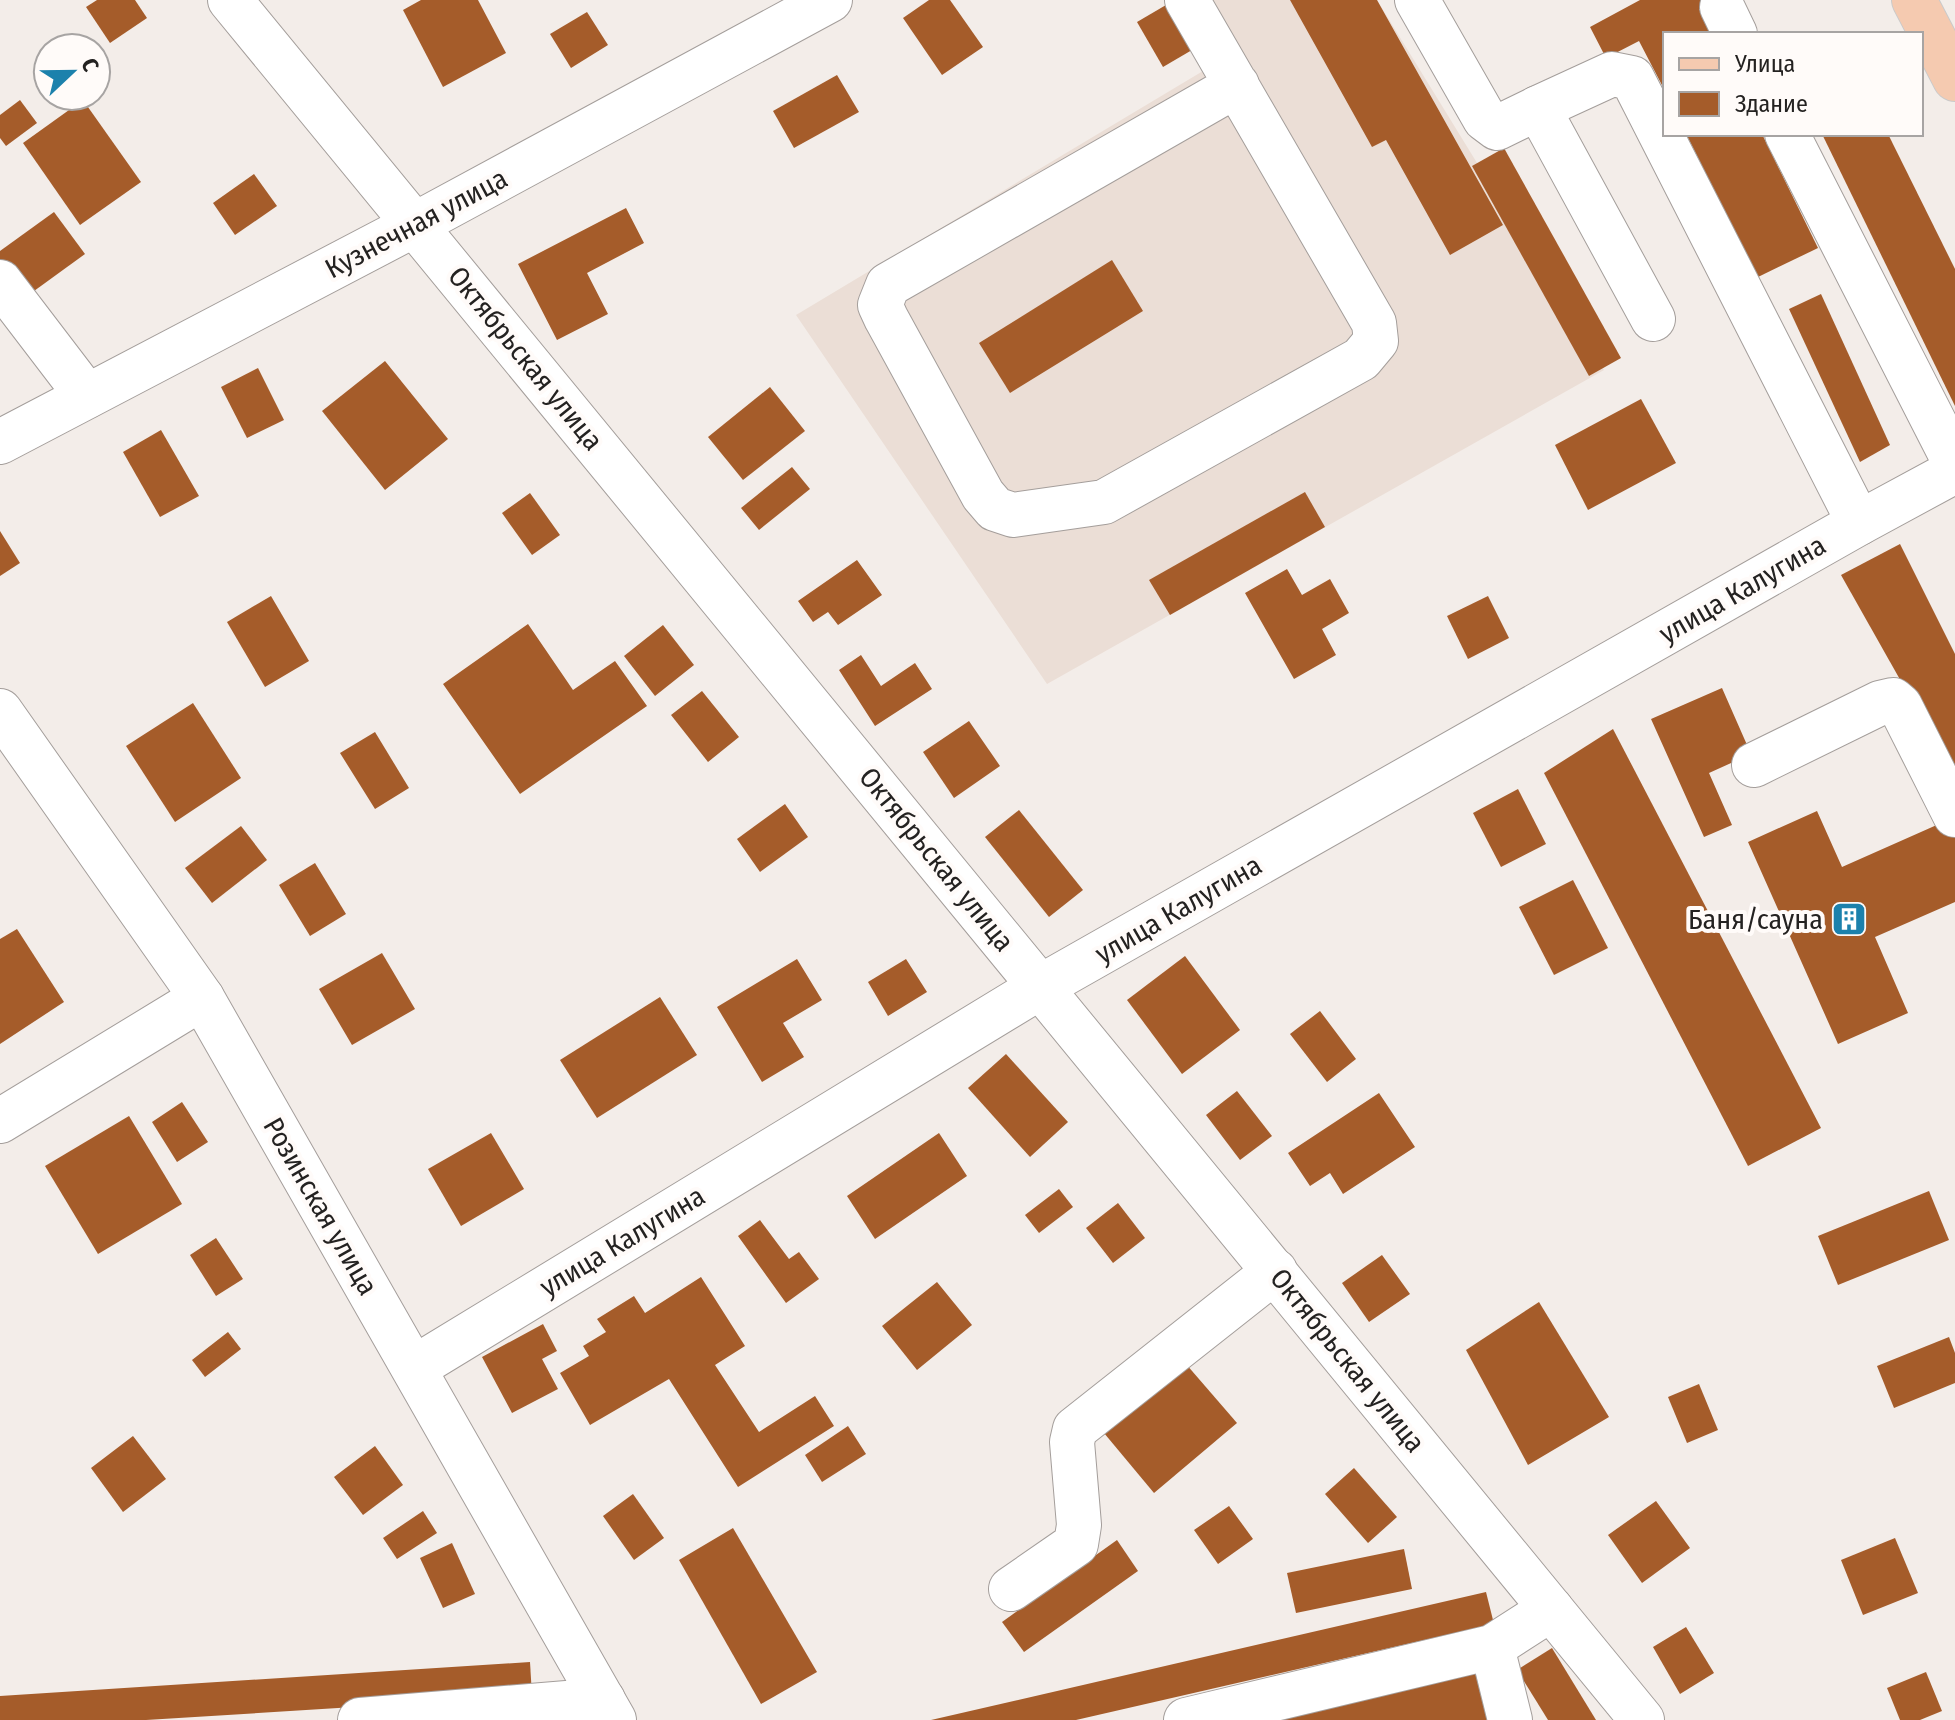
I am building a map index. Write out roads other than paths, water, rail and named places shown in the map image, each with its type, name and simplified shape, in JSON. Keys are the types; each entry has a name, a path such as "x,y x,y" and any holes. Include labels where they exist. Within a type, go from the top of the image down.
{"main road":[{"path":"1914,0 1955,79"}],"street":[{"name":"Октябрьская улица","path":"230,0 1642,1720"},
{"name":"Кузнечная улица","path":"0,442 416,224 830,0"},
{"path":"1187,0 1237,85 1374,323 1376,341 1361,359 1104,502 1013,515 995,509 983,495 886,318 880,305 888,285 1237,85"},
{"path":"1417,0 1485,119 1497,128 1612,74 1632,78 1859,523"},
{"path":"1538,108 1653,319"},
{"path":"1788,136 1955,463"},
{"path":"0,282 87,396"},
{"name":"улица Калугина","path":"414,1368 1042,986 1955,471"},
{"path":"1754,765 1880,703 1893,700 1900,706 1955,815"},
{"name":"Розинская улица","path":"0,711 202,998 608,1710"},
{"path":"0,1121 202,998"},
{"path":"1011,1589 1076,1544 1079,1525 1072,1442 1075,1429 1275,1271"},
{"path":"1186,1720 1492,1647 1551,1609"},
{"path":"1492,1647 1510,1720"},
{"path":"360,1720 608,1710"}],"place":[{"name":"Баня/сауна","path":"1849,919"}]}
